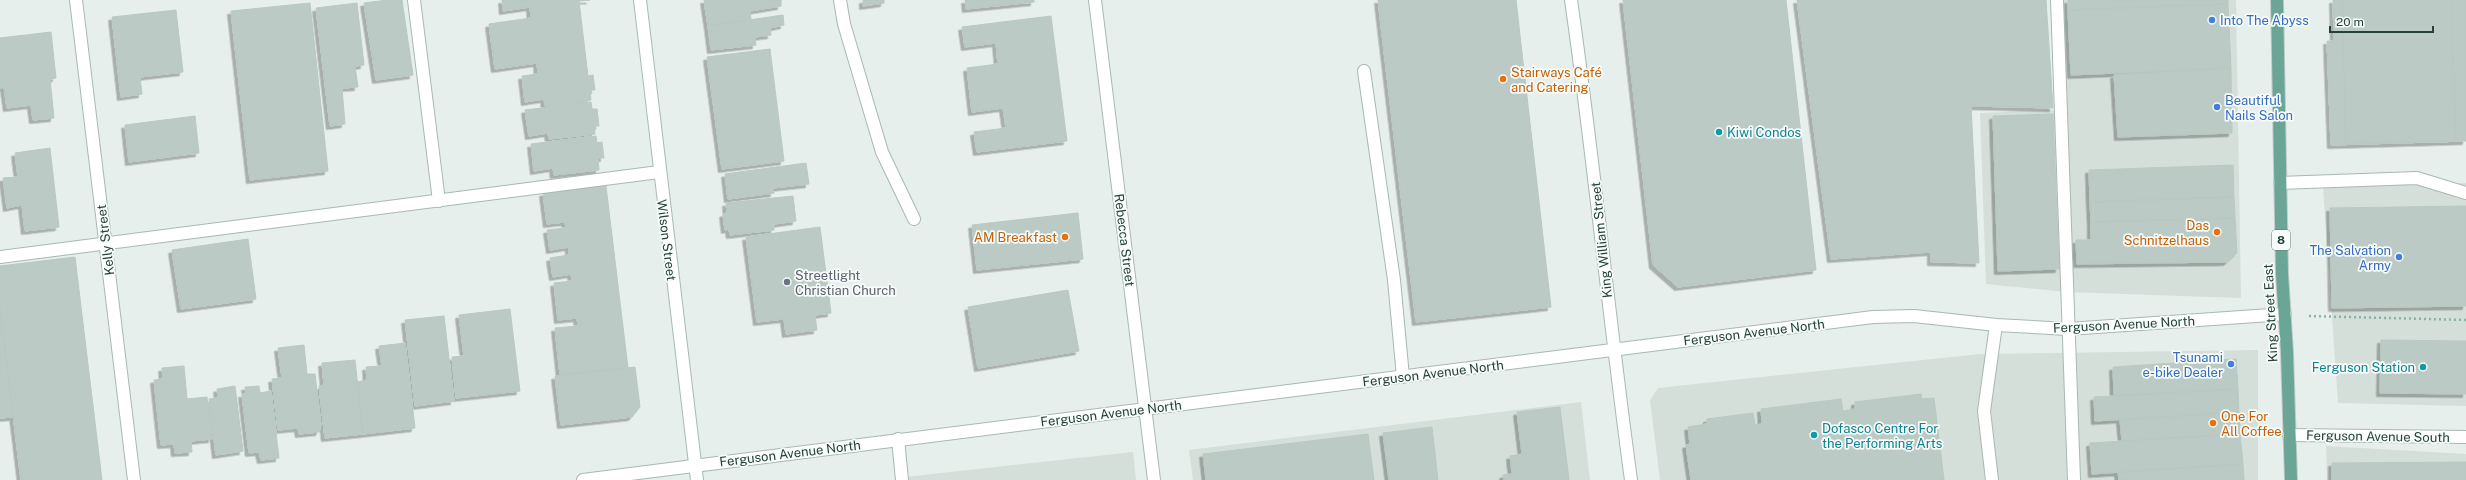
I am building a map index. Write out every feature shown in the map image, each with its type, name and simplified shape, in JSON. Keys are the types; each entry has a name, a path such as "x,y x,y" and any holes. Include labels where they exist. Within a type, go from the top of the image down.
{"main road":[{"name":"King Street East","path":"2277,0 2280,183 2291,480"}],"street":[{"name":"Kelly Street","path":"76,0 134,480"},
{"path":"414,0 439,200"},
{"name":"Wilson Street","path":"640,0 696,480"},
{"path":"840,0 844,24 882,152 914,219"},
{"name":"Rebecca Street","path":"1095,0 1154,480"},
{"name":"King William Street","path":"1570,0 1586,104 1613,349 1631,480"},
{"path":"2057,0 2074,480"},
{"path":"1364,71 1394,280 1403,377"},
{"path":"0,257 659,172"},
{"path":"2280,183 2417,178 2466,193"},
{"name":"Ferguson Avenue North","path":"583,480 1873,317 1914,316 1996,325 2068,329 2285,314"},
{"path":"1992,480 1984,411 1996,325"},
{"name":"Ferguson Avenue South","path":"2289,435 2466,436"},
{"path":"898,439 902,480"}],"path":[{"path":"2285,314 2466,320"}],"shaded area":[{"path":"2053,0 2236,0 2241,298 2066,292 1986,284 1980,113 2059,110"},
{"path":"2466,183 2466,406 2338,403 2323,186"},
{"path":"2258,350 2258,480 1660,480 1650,400 1658,388 1980,354"},
{"path":"1581,402 1590,480 1193,480 1189,450"},
{"path":"2326,446 2466,454 2466,480 2327,480"},
{"path":"1133,452 1136,480 896,480 896,478"}],"building":[{"path":"402,0 413,75 376,80 364,3"},
{"path":"502,0 590,0 579,1 588,76 593,75 595,90 590,90 591,100 545,106 544,99 525,102 522,76 538,74 537,63 495,69 489,24 531,18 530,7 503,11"},
{"path":"704,0 781,0 781,6 750,11 751,19 708,26"},
{"path":"863,0 884,0 884,3 863,6"},
{"path":"965,0 1034,0 1034,2 966,9"},
{"path":"1378,0 1516,0 1551,307 1416,322"},
{"name":"Kiwi Condos","path":"1623,0 1786,0 1816,270 1678,287 1653,265"},
{"path":"1797,0 2046,0 2053,108 1971,106 1979,263 1931,262 1931,252 1831,259"},
{"path":"2068,0 2228,0 2228,4 2068,10"},
{"path":"2333,0 2466,0 2466,141 2331,145 2327,41 2334,41"},
{"path":"2342,0 2451,0 2456,141 2346,144"},
{"path":"310,3 328,171 250,180 231,11"},
{"path":"357,3 364,65 355,66 358,87 342,88 345,124 330,126 316,8"},
{"path":"2228,4 2231,68 2071,75 2068,10"},
{"path":"176,10 183,72 140,77 142,94 121,97 112,17"},
{"path":"783,15 784,25 770,28 771,35 755,37 756,45 711,50 708,26"},
{"path":"1051,16 1067,141 977,152 974,132 1006,128 1003,108 972,112 967,68 998,64 996,43 965,47 962,27"},
{"path":"51,32 56,78 50,79 54,118 33,120 31,105 7,108 4,87 0,88 0,38"},
{"path":"770,49 784,161 722,169 707,57"},
{"path":"2231,68 2232,133 2118,137 2114,75"},
{"path":"591,102 592,109 597,109 599,126 594,126 595,134 549,139 548,133 529,136 525,110"},
{"path":"2053,114 2059,269 1998,271 1993,116"},
{"path":"195,116 199,153 129,162 125,125"},
{"path":"596,136 597,143 602,142 604,158 598,158 599,170 554,175 553,168 534,171 531,144"},
{"path":"50,148 59,227 25,231 22,205 7,208 3,178 18,177 15,153"},
{"path":"806,163 809,184 773,188 774,193 728,199 725,174"},
{"path":"2233,165 2234,197 2090,202 2089,170"},
{"path":"606,186 628,368 560,375 555,328 578,326 577,318 558,320 554,283 572,281 571,274 553,277 550,258 569,255 569,247 550,250 547,230 566,228 565,222 547,224 543,193"},
{"path":"793,196 796,221 774,224 774,230 730,235 729,229 725,230 723,214 727,213 726,203"},
{"path":"2234,197 2235,218 2091,222 2090,202"},
{"name":"The Salvation Army","path":"2466,206 2466,306 2332,308 2330,208"},
{"path":"1078,213 1083,259 977,270 972,225"},
{"path":"2235,218 2237,253 2227,262 2077,264 2076,240 2091,240 2091,222"},
{"path":"820,227 831,313 815,315 817,330 786,334 784,319 757,322 746,237"},
{"path":"248,239 256,299 181,309 172,250"},
{"path":"75,257 102,480 21,480 0,307 0,266"},
{"path":"1068,290 1079,351 978,368 968,307"},
{"path":"0,307 13,417 0,418"},
{"path":"510,309 520,391 456,398 452,357 464,356 459,315"},
{"path":"444,316 454,401 415,406 405,320"},
{"name":"Ferguson Station","path":"2381,340 2466,341 2466,394 2380,393"},
{"path":"405,343 415,428 363,434 357,382 367,380 366,367 382,366 379,346"},
{"path":"304,345 307,374 315,374 321,426 319,432 299,434 298,428 278,430 272,379 282,378 278,348"},
{"path":"2236,359 2238,389 2114,396 2113,367"},
{"path":"355,360 363,434 325,438 319,386 324,385 322,363"},
{"path":"184,366 187,399 207,397 212,439 191,441 192,452 175,453 174,444 161,445 154,380 163,379 162,368"},
{"path":"635,367 640,407 632,417 561,425 555,376"},
{"path":"235,386 243,451 216,455 209,399 218,398 217,389"},
{"path":"259,386 260,393 271,391 279,458 261,460 259,452 249,453 242,394 246,394 245,387"},
{"path":"2238,389 2239,412 2095,421 2094,397"},
{"name":"Dofasco Centre For the Performing Arts","path":"1921,394 1922,399 1934,398 1944,480 1691,480 1686,445 1690,444 1688,427 1707,424 1707,419 1753,413 1755,425 1762,424 1761,409 1841,399 1843,411 1855,409 1855,402"},
{"path":"1560,407 1569,480 1504,480 1503,475 1512,474 1510,456 1522,454 1517,412"},
{"path":"2239,412 2240,434 2122,441 2120,420"},
{"path":"1432,427 1438,480 1389,480 1383,433"},
{"path":"1368,434 1374,480 1206,480 1203,454"},
{"path":"2240,434 2243,464 2092,474 2090,443"},
{"path":"2466,462 2466,480 2332,480 2332,463"},
{"path":"2243,464 2244,480 2119,480 2118,472"}],"place":[{"name":"Into The Abyss","path":"2212,20"},
{"name":"Stairways Café and Catering","path":"1503,79"},
{"name":"Beautiful Nails Salon","path":"2217,107"},
{"name":"Kiwi Condos","path":"1719,132"},
{"name":"Das Schnitzelhaus","path":"2217,232"},
{"name":"AM Breakfast","path":"1065,237"},
{"name":"The Salvation Army","path":"2399,257"},
{"name":"Streetlight Christian Church","path":"787,282"},
{"name":"Tsunami e-bike Dealer","path":"2231,364"},
{"name":"Ferguson Station","path":"2423,367"},
{"name":"One For All Coffee","path":"2213,423"},
{"name":"Dofasco Centre For the Performing Arts","path":"1814,435"}]}
